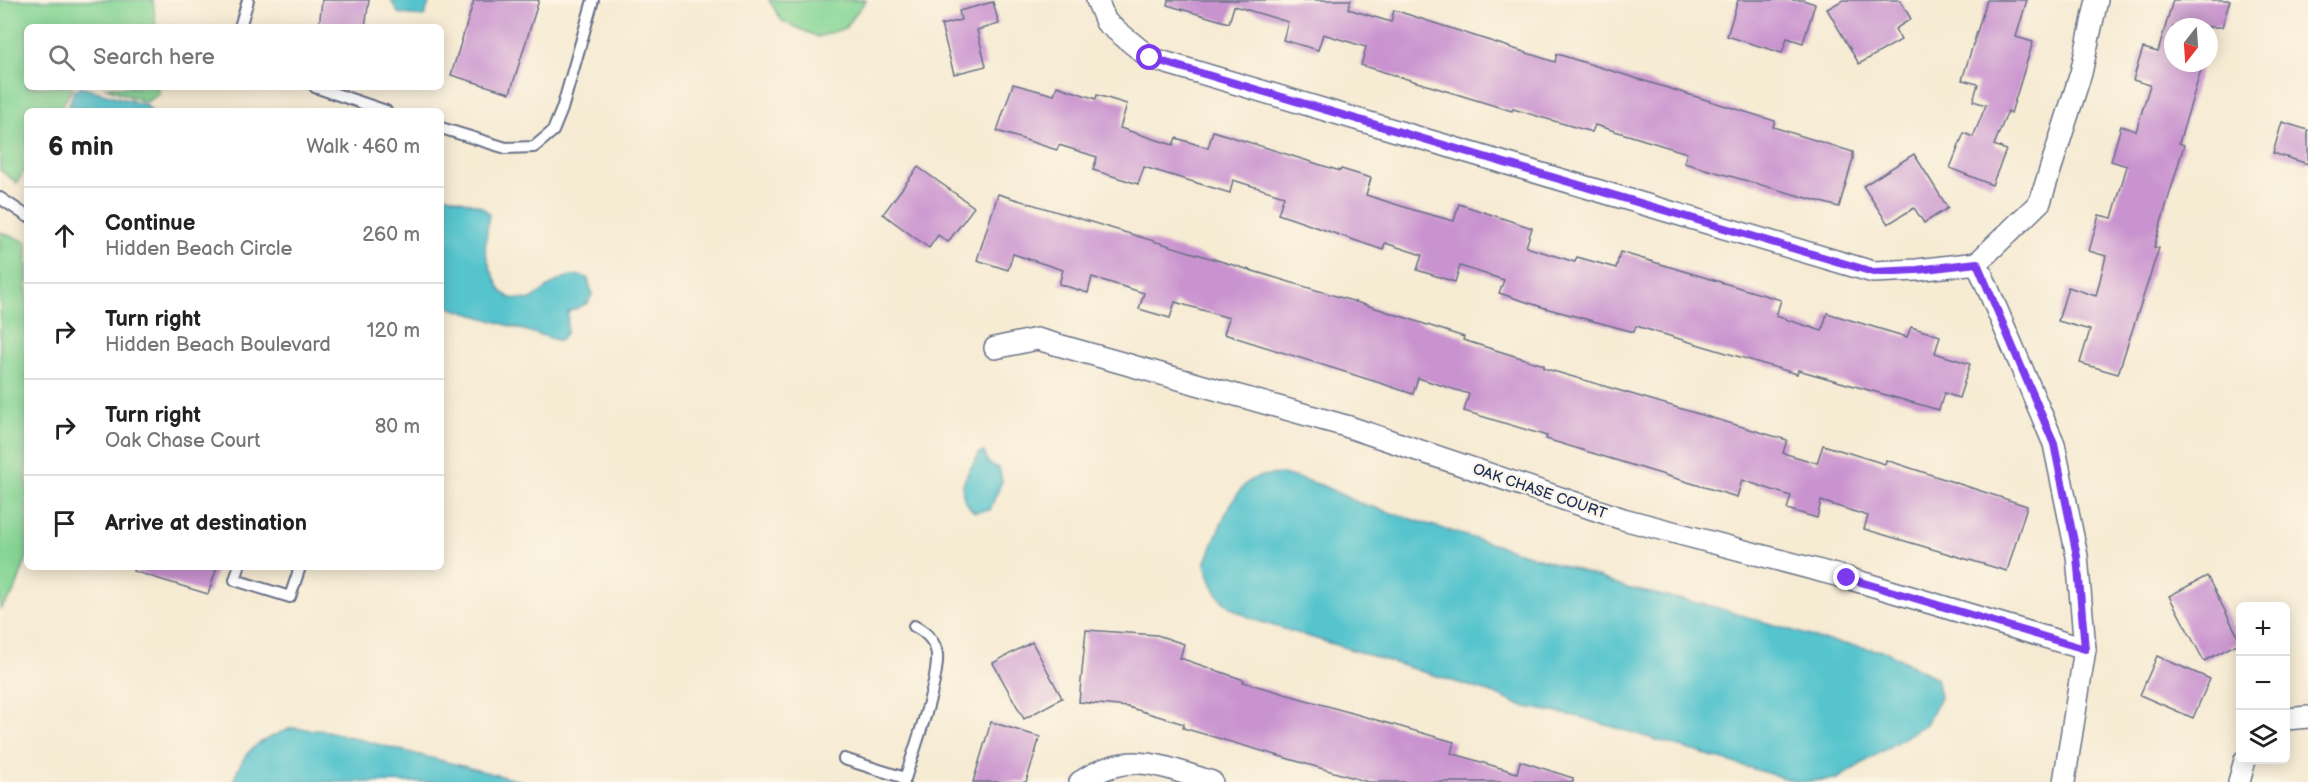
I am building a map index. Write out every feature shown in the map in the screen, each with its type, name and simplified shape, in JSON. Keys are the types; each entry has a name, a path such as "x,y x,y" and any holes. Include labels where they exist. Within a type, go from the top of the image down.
{"street":[{"path":"1097,0 1106,22 1150,58 1873,272 1917,270 1977,263 2040,202 2081,72 2097,0"},
{"path":"1977,263 2054,444 2077,556 2085,649 2064,782"},
{"name":"OAK CHASE COURT","path":"995,348 1038,339 1346,426 1623,519 1847,578 2085,649"},
{"path":"2290,719 2308,717"},
{"path":"1088,777 1123,762 1148,763 1212,782"},
{"path":"2238,782 2243,764"}],"lane":[{"path":"241,24 248,0"},
{"path":"444,129 506,148 534,147 553,132 562,109 593,0"},
{"path":"321,90 352,106"},
{"path":"0,198 24,214"},
{"path":"238,570 235,580 290,597 299,570"},
{"path":"844,759 904,780 934,677 937,654 932,640 914,626"}],"green space":[{"path":"0,0 153,0 156,24 24,24 24,90 71,90 61,108 24,108 24,171 17,183 0,170"},
{"path":"769,0 866,0 845,28 818,37 782,21"},
{"path":"112,90 158,90 159,94 146,102"},
{"path":"0,232 24,241 24,565 14,593 0,609"}],"water":[{"path":"391,0 430,0 424,17 398,13"},
{"path":"91,90 146,105 148,108 68,108 74,91"},
{"path":"444,195 480,206 489,213 485,249 490,268 501,291 510,298 530,300 565,277 580,276 588,279 592,294 588,303 568,312 567,332 560,341 444,306"},
{"path":"984,452 989,464 999,468 1002,481 990,510 974,512 964,497 964,483 980,453"},
{"path":"1283,474 1321,485 1359,503 1584,572 1627,588 1715,607 1823,640 1887,652 1936,678 1940,697 1926,724 1837,779 1797,782 1580,717 1521,706 1495,694 1255,620 1221,600 1205,564 1222,521 1240,491 1255,478"},
{"path":"292,728 327,731 524,782 233,782 243,760 254,747"}],"building":[{"path":"322,0 369,0 365,24 319,24"},
{"path":"474,0 539,0 510,93 451,75"},
{"path":"1168,0 1351,0 1348,9 1391,22 1394,10 1555,62 1557,54 1775,121 1773,127 1853,152 1853,159 1839,207 1684,163 1687,153 1595,125 1592,132 1513,109 1512,111 1361,65 1366,47 1323,34 1318,50 1283,40 1288,22 1234,6 1229,23 1167,5"},
{"path":"1738,0 1803,0 1815,4 1803,43 1787,38 1782,53 1727,36"},
{"path":"1843,0 1900,0 1911,19 1895,29 1901,40 1859,64 1827,9"},
{"path":"1987,0 2027,0 2016,37 2033,42 2011,113 2008,111 1994,145 2006,150 1992,185 1950,168 1964,133 1973,137 1986,105 1973,101 1978,84 1962,80"},
{"path":"2173,0 2230,0 2222,27 2218,27 2218,18 2168,18"},
{"path":"993,2 999,24 977,30 986,66 954,74 941,25 961,20 959,11"},
{"path":"2164,31 2164,72 2200,72 2179,143 2184,145 2154,247 2159,248 2118,374 2080,363 2090,330 2058,321 2068,287 2096,296 2106,256 2089,251 2099,215 2112,218 2127,166 2111,161 2121,126 2136,131 2150,85 2133,80 2143,48 2158,52"},
{"path":"1013,84 1054,95 1057,86 1096,99 1097,95 1127,104 1120,128 1173,145 1176,138 1208,148 1213,131 1340,171 1341,169 1371,178 1366,195 1454,221 1459,204 1532,228 1526,247 1575,262 1577,257 1616,268 1620,252 1781,300 1776,316 1822,331 1827,313 1907,337 1911,327 1940,336 1935,353 1970,364 1959,398 1944,393 1939,410 1798,370 1797,374 1636,326 1634,332 1545,308 1499,293 1504,280 1460,266 1455,282 1417,270 1422,255 1385,243 1383,250 1278,214 1284,196 1233,180 1230,193 1144,167 1138,184 1093,170 1097,157 1059,145 1057,150 997,131"},
{"path":"2282,122 2308,130 2308,164 2273,153"},
{"path":"1914,154 1948,208 1924,223 1914,208 1888,224 1863,186"},
{"path":"918,167 974,207 948,242 938,235 929,248 883,214"},
{"path":"998,194 1382,310 1464,337 1463,340 1544,365 1543,368 1787,440 1783,453 1817,463 1823,445 1885,464 1886,460 2027,506 2007,571 1864,529 1868,516 1821,501 1817,518 1787,509 1791,496 1742,480 1737,497 1546,439 1547,436 1464,411 1469,394 1418,378 1413,394 1224,334 1229,318 1175,302 1170,318 1139,309 1144,293 1092,277 1088,293 1059,284 1063,270 1013,254 1008,270 977,260"},
{"path":"133,570 216,570 208,594"},
{"path":"2207,576 2236,632 2236,645 2204,661 2169,596"},
{"path":"1086,630 1157,635 1184,644 1180,658 1244,680 1243,682 1454,742 1451,753 1517,773 1520,761 1573,778 1573,782 1368,782 1183,728 1184,724 1128,707 1079,702"},
{"path":"1032,642 1062,698 1024,719 993,663"},
{"path":"2157,656 2210,679 2193,718 2140,695"},
{"path":"991,722 1040,737 1026,782 973,782"}],"route":[{"path":"1150,58 1873,272 1917,270 1977,263 2054,444 2077,556 2085,649 1847,578"}]}
